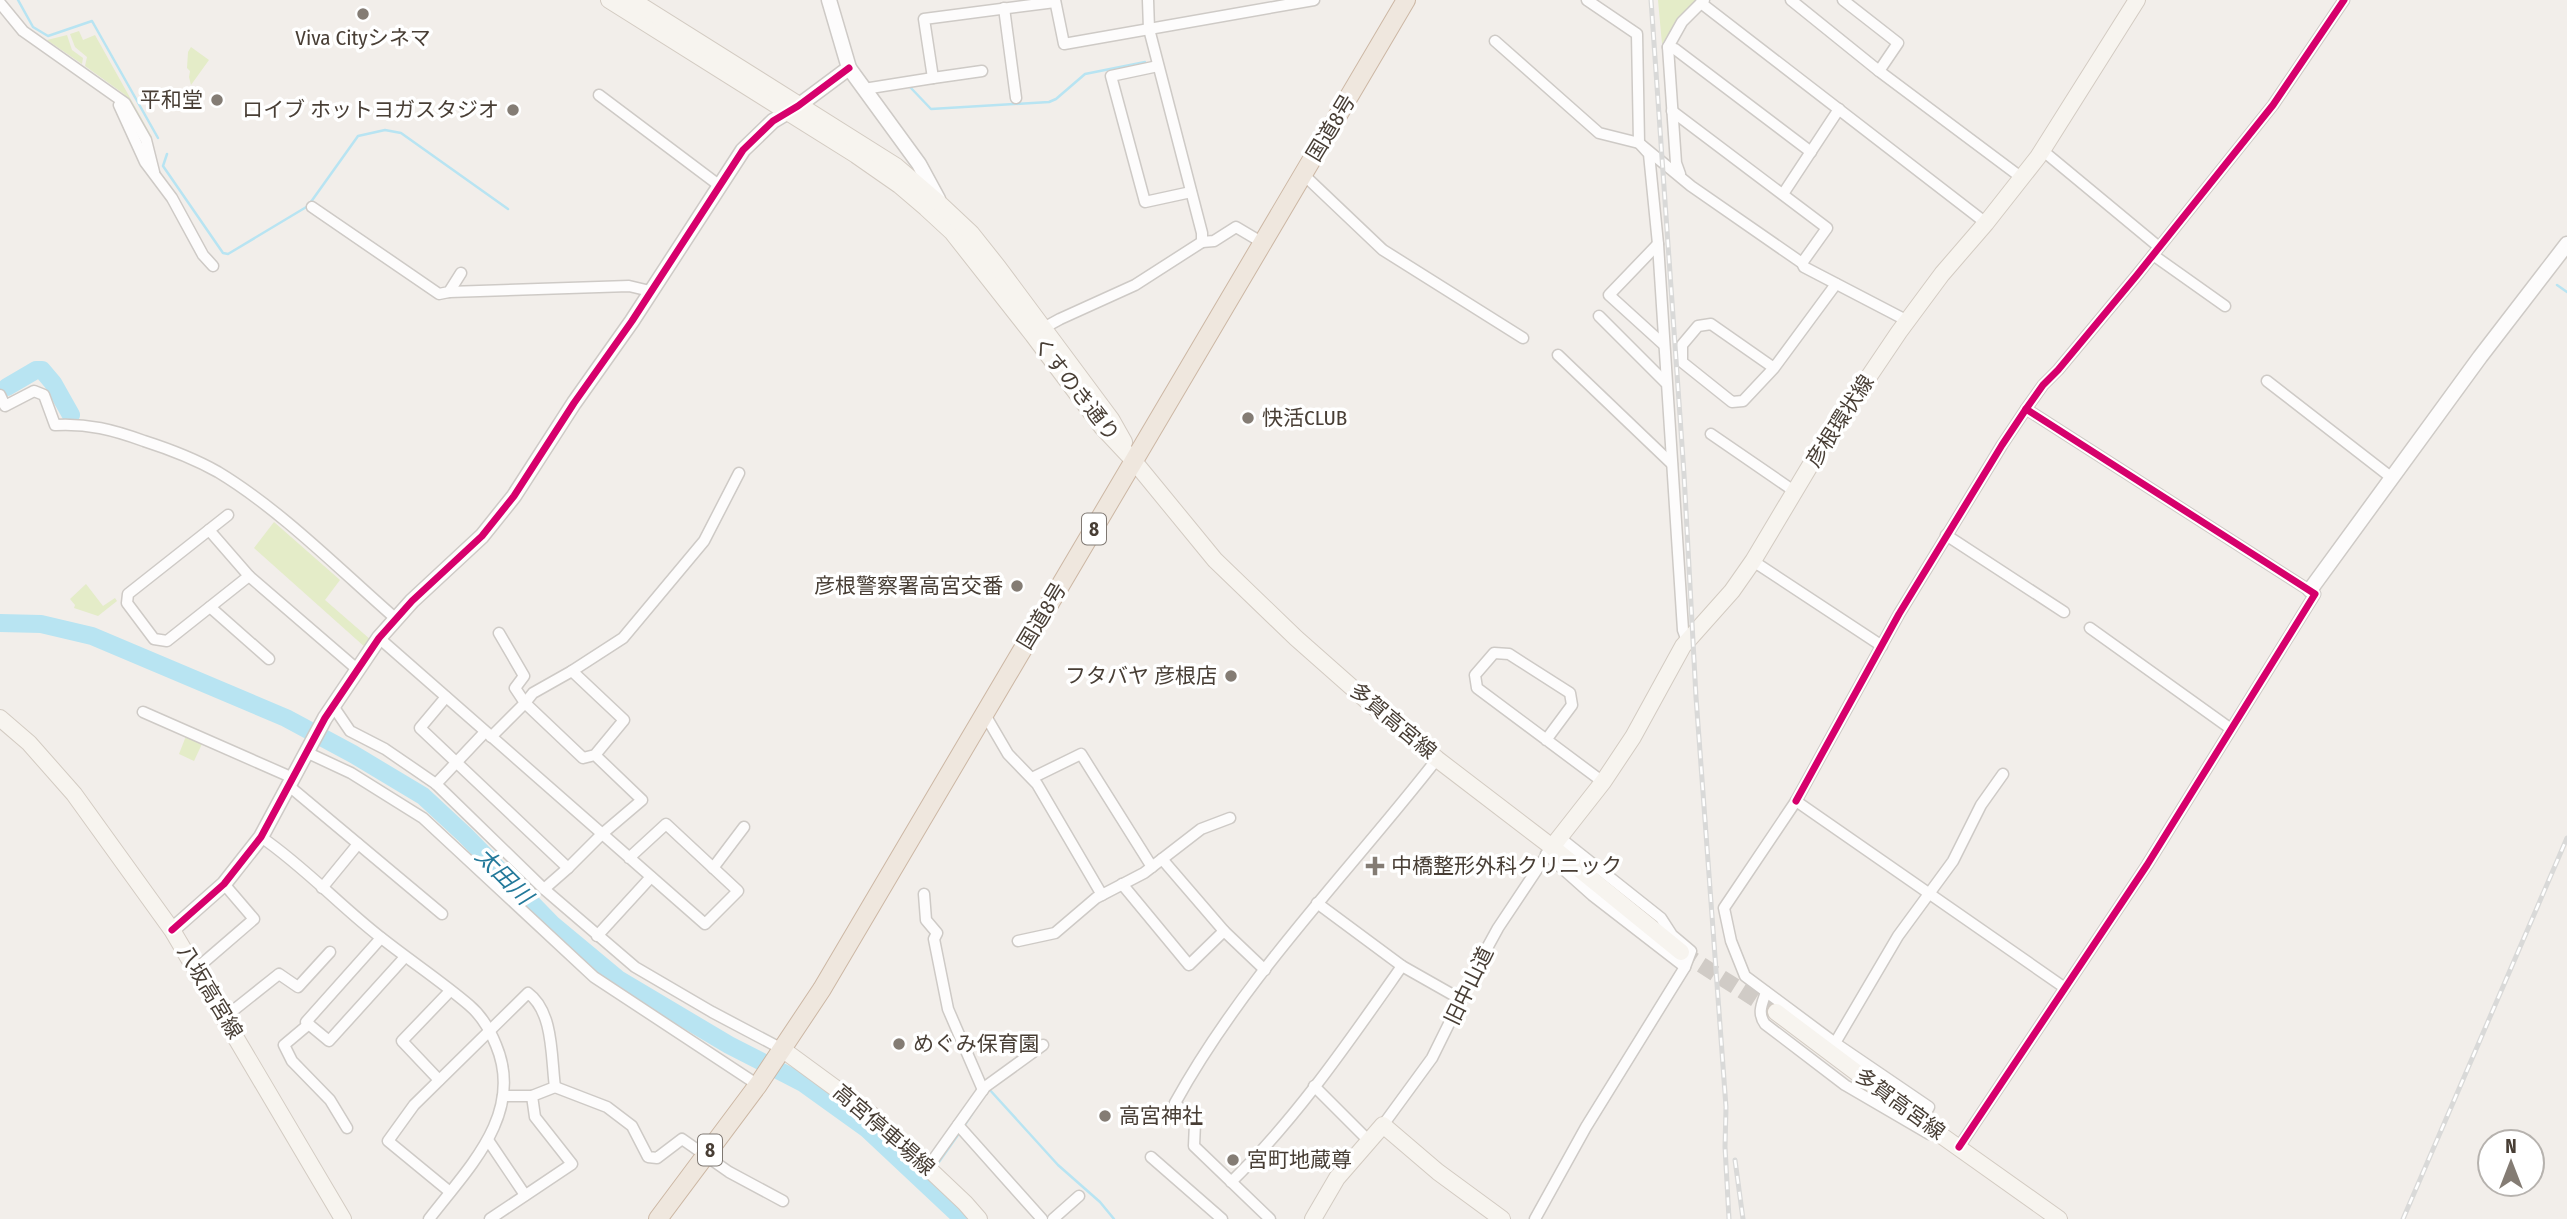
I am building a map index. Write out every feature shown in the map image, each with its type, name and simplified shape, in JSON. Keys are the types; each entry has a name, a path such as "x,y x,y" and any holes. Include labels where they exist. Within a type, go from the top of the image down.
{"highway":[{"name":"国道8号","path":"658,1219 759,1083 822,989 1406,0"}],"main road":[{"name":"くすのき通り","path":"609,0 792,109 896,166 939,202 971,233 1101,427 1133,460"},
{"name":"くすのき通り","path":"632,0 899,185 952,232 1039,331"},
{"name":"彦根環状線","path":"1553,846 1633,737 1687,641 1732,591 1753,561 1861,387 1942,274 1986,223 2042,150 2135,1"},
{"name":"多賀高宮線","path":"1133,460 1215,561 1296,638 1437,759 1553,846 1683,960"},
{"name":"八坂高宮線","path":"0,718 29,743 74,794 172,930 343,1219"},
{"name":"多賀高宮線","path":"1776,1012 1921,1121 2059,1219"},
{"name":"高宮停車場線","path":"780,1052 872,1115 928,1167 978,1219"},
{"path":"1313,1219 1337,1178 1383,1125 1438,1172 1502,1219"}],"street":[{"path":"829,0 849,68 919,164 939,202"},
{"path":"1148,0 1149,29 1202,233 1202,242"},
{"path":"933,78 924,19 1055,1 1064,44 1314,0"},
{"path":"1791,0 1879,71 2022,178"},
{"path":"1843,0 1898,43 1879,71"},
{"path":"1921,1121 1928,1107 1745,976 1740,969 1724,908 1796,801 1946,535 2026,409 2273,105 2344,0"},
{"path":"1592,1 1637,34 1639,143 1649,154 1658,244 1683,630 1687,641"},
{"path":"1680,174 1676,163 1668,47 1682,22 1702,2 1986,223"},
{"path":"0,3 23,31 125,103 146,140 154,172 213,266"},
{"path":"1004,8 1016,99"},
{"path":"1495,41 1599,133 1639,143 1680,174 1691,186 1804,267 1907,323"},
{"path":"1668,47 1675,49 1811,152"},
{"path":"1158,66 1111,76 1145,202 1191,192"},
{"path":"172,930 224,884 261,837 323,721 379,638 396,618 482,536 514,496 743,150 773,121 849,68"},
{"path":"864,89 982,71"},
{"path":"599,95 720,186"},
{"path":"1783,194 1839,109"},
{"path":"1672,111 1827,228 1802,263"},
{"path":"2042,150 2156,251 2225,306"},
{"path":"1303,174 1383,250 1523,338"},
{"path":"312,207 439,294 629,286 650,290"},
{"path":"1039,331 1135,285 1202,242 1214,241 1236,227 1263,243"},
{"path":"1658,244 1609,295 1663,344"},
{"path":"2310,590 2480,357 2567,244"},
{"path":"449,292 461,273"},
{"path":"1774,368 1711,324 1698,326 1682,345 1682,362 1731,402 1743,401 1774,368 1836,284"},
{"path":"1598,316 1665,382"},
{"path":"1558,355 1671,464"},
{"path":"2267,381 2392,478"},
{"path":"0,394 5,406 34,391 44,395 55,425 91,425 122,433 166,448 215,471 250,493 396,618"},
{"path":"1766,992 1760,1011 1765,1024 1845,1085 1907,1123 1955,1144 2065,988 2147,865 2315,594 2026,409"},
{"path":"1711,434 1794,492"},
{"path":"436,784 533,693 623,638 704,541 739,473"},
{"path":"228,515 128,594 127,603 154,639 167,641 249,576"},
{"path":"209,530 249,576 358,670"},
{"path":"1946,535 2064,612"},
{"path":"1753,561 1882,646"},
{"path":"210,607 269,659"},
{"path":"2090,628 2231,729"},
{"path":"499,633 524,677 515,688 525,703 583,758 595,755 624,720 572,671"},
{"path":"379,638 488,735 602,834 629,858 705,924 737,891 666,824 629,858"},
{"path":"1546,740 1572,705 1570,693 1509,654 1494,653 1475,675 1477,688 1546,740 1602,782"},
{"path":"446,697 421,728 568,868"},
{"path":"333,706 350,731 385,749 436,784 544,889 635,967 780,1052"},
{"path":"143,712 291,782 358,844 442,914"},
{"path":"984,713 1008,754 1032,778 1102,895"},
{"path":"307,750 351,773 422,818 594,977 759,1083"},
{"path":"1032,778 1081,754 1152,867"},
{"path":"544,889 642,800 595,755"},
{"path":"1270,1219 1194,1146 1195,1123 1175,1102 1194,1068 1265,970 1437,759"},
{"path":"1835,1043 1898,936 1953,861 1981,806 2003,774"},
{"path":"1796,801 2065,988"},
{"path":"1018,941 1055,933 1102,895 1152,867 1201,829 1230,818"},
{"path":"713,868 744,827"},
{"path":"261,837 381,938 471,1006 489,1029 501,1057 503,1096 498,1121 488,1140 429,1219"},
{"path":"322,888 358,844"},
{"name":"旧中山道","path":"1383,1125 1432,1058 1480,959 1553,846"},
{"path":"1161,859 1224,931 1265,970"},
{"path":"597,936 651,877"},
{"path":"196,969 254,919 224,884"},
{"path":"1122,884 1189,965 1224,931"},
{"path":"924,894 926,920 937,933 934,939 948,1009 983,1090"},
{"path":"1317,903 1402,966 1462,1000"},
{"path":"381,938 306,1022 329,1041 405,957"},
{"path":"225,1017 279,974 298,988 330,952"},
{"path":"1535,1219 1683,960"},
{"path":"1231,1182 1261,1153 1334,1063 1402,966"},
{"path":"439,1080 402,1041 450,991"},
{"path":"450,1192 388,1140 414,1105 528,993 536,999 546,1017 555,1087"},
{"path":"309,1024 284,1045 292,1061 331,1100 347,1128"},
{"path":"928,1167 961,1128 983,1090 1043,1045"},
{"path":"1314,1086 1369,1140"},
{"path":"503,1096 532,1096 555,1087 607,1107 632,1126 648,1157 657,1158 682,1139 729,1172 782,1201"},
{"path":"490,1219 572,1164 535,1118 532,1096"},
{"path":"961,1128 1042,1219"},
{"path":"488,1140 526,1195"},
{"path":"1151,1157 1222,1219"},
{"path":"1053,1219 1079,1196"}],"green space":[{"path":"1658,0 1698,0 1662,44"},
{"path":"79,31 83,40 95,35 152,137 148,137 124,94 85,66 87,57 75,47 70,34"},
{"path":"67,35 72,50 83,58 82,64 47,40"},
{"path":"191,47 209,60 191,85 190,71 187,68"},
{"path":"274,522 340,580 325,600 371,640 366,648 254,548"},
{"path":"86,584 103,606 115,598 117,601 98,616 74,608 75,605 70,599"},
{"path":"186,736 202,744 194,761 179,754"}],"waterway":[{"path":"18,0 33,27 48,36 92,21 158,138"},
{"path":"910,87 931,109 1049,102 1085,74 1145,62"},
{"path":"167,154 163,166 223,253 228,254 308,206 358,136 385,130 401,133 508,209"},
{"path":"2557,285 2567,292"},
{"path":"7,387 36,370 42,370 53,383 71,415"},
{"name":"太田川","path":"0,623 41,624 92,636 286,718 423,796 553,925 618,979 729,1045 803,1083 867,1129 963,1219"},
{"path":"989,1089 1058,1165 1100,1202 1114,1219"},
{"path":"964,1126 972,1114"},
{"path":"936,1166 960,1132"}],"tunnel":[{"path":"1681,952 1774,1011"}],"railway":[{"path":"1651,0 1684,474 1696,697 1726,1107 1729,1219"},
{"path":"2403,1219 2567,838"},
{"path":"1735,1160 1743,1219"}],"cycle path":[{"path":"1796,801 1899,614 2026,409 2273,105 2344,0"},
{"path":"172,930 224,884 261,837 325,718 379,638 412,601 482,536 514,496 743,150 773,121 849,68"},
{"path":"1959,1147 2147,865 2315,594 2026,409"}],"place":[{"name":"Viva Cityシネマ","path":"363,14"},
{"name":"平和堂","path":"217,100"},
{"name":"ロイブ ホットヨガスタジオ","path":"513,110"},
{"name":"快活CLUB","path":"1248,418"},
{"name":"彦根警察署高宮交番","path":"1017,586"},
{"name":"フタバヤ 彦根店","path":"1231,676"},
{"name":"中橋整形外科クリニック","path":"1375,866"},
{"name":"めぐみ保育園","path":"899,1044"},
{"name":"高宮神社","path":"1105,1116"},
{"name":"宮町地蔵尊","path":"1233,1160"}]}
